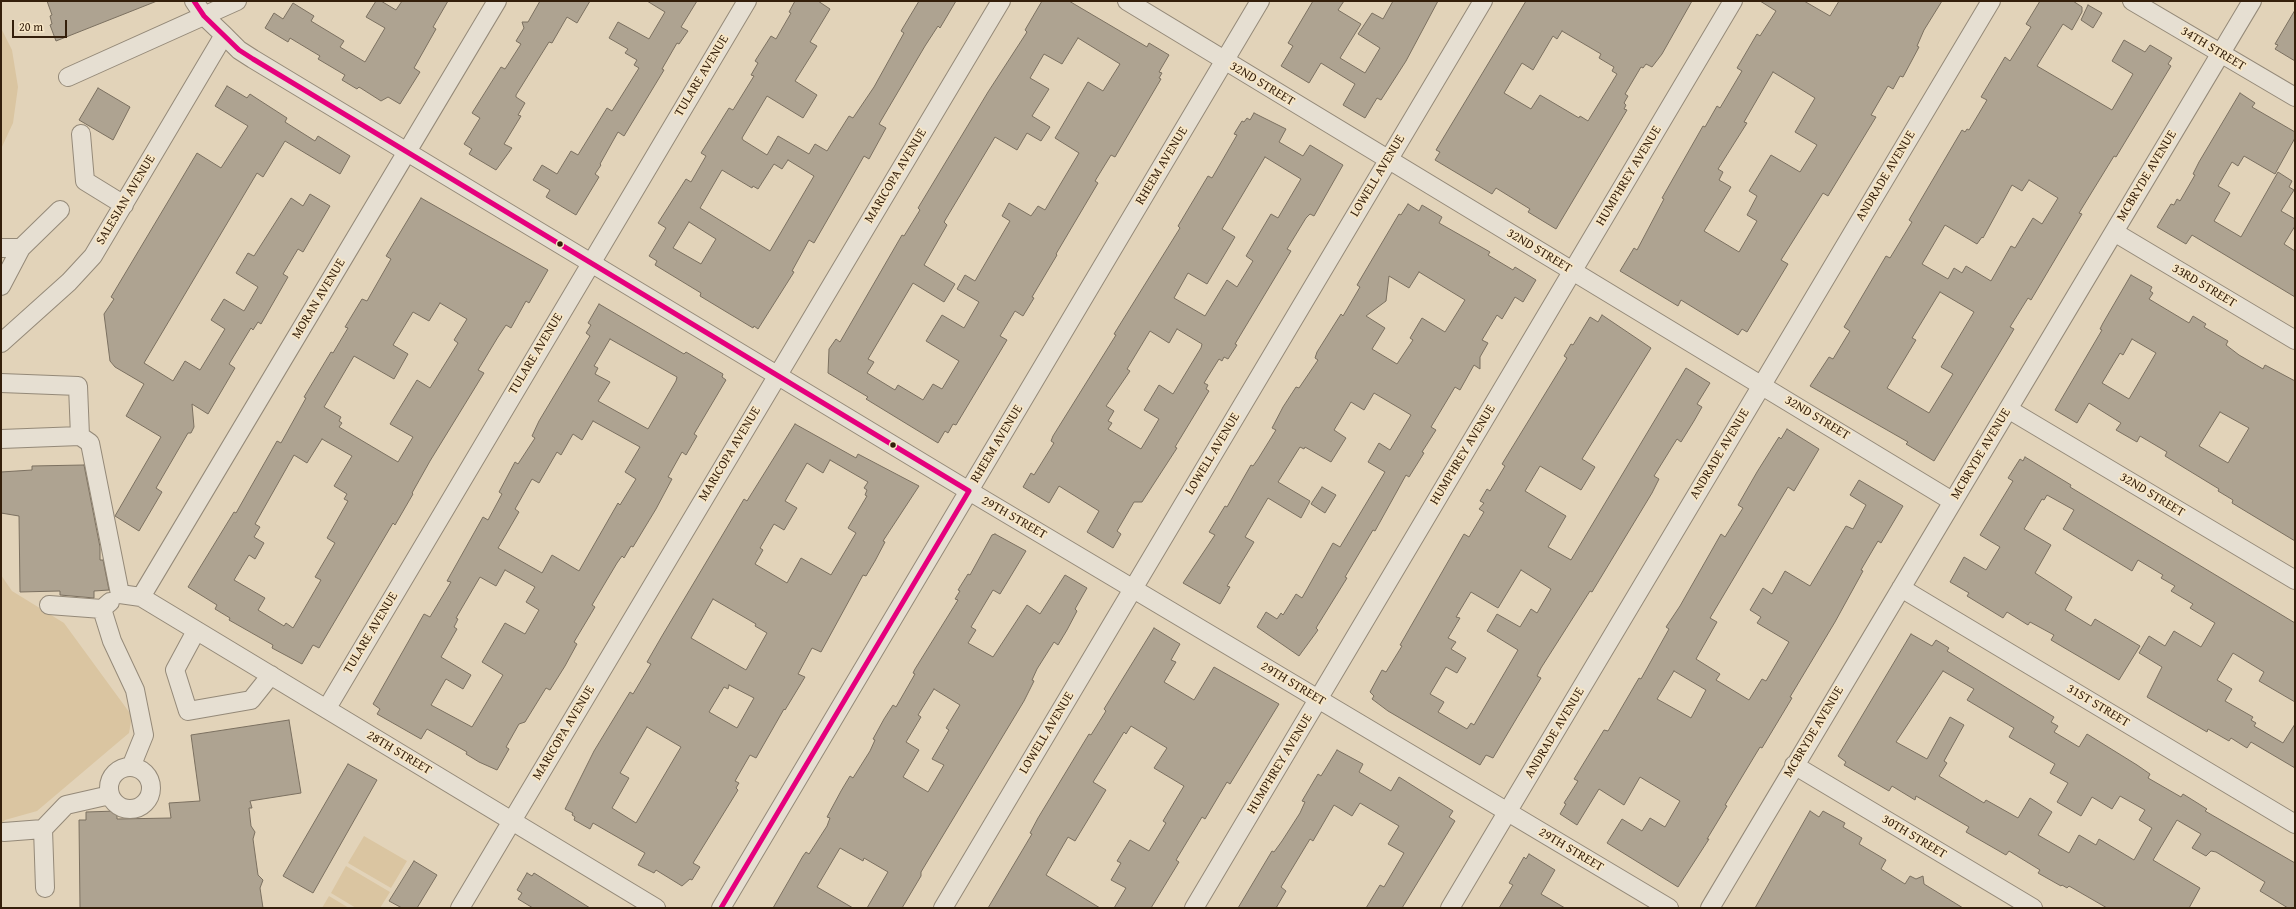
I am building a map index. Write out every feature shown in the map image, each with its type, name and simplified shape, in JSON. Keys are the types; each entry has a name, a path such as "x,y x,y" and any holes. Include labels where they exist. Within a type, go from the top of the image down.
{"street":[{"name":"29TH STREET","path":"194,1 204,16 244,53 969,491 1670,908"},
{"path":"68,77 237,1"},
{"name":"MORAN AVENUE","path":"141,597 496,1"},
{"name":"TULARE AVENUE","path":"327,708 590,263 748,1"},
{"name":"MARICOPA AVENUE","path":"460,908 776,375 1001,1"},
{"name":"32ND STREET","path":"1127,1 1224,62 1762,385 1952,501"},
{"name":"RHEEM AVENUE","path":"721,908 1260,1"},
{"name":"LOWELL AVENUE","path":"943,908 1483,1"},
{"name":"HUMPHREY AVENUE","path":"1194,908 1733,1"},
{"name":"ANDRADE AVENUE","path":"1450,908 1991,1"},
{"name":"34TH STREET","path":"2132,1 2295,97"},
{"name":"MCBRYDE AVENUE","path":"1710,908 1794,765 2252,1"},
{"name":"SALESIAN AVENUE","path":"1,343 57,292 93,256 224,35"},
{"path":"81,134 85,181 124,205"},
{"path":"1,286 21,248 60,210"},
{"name":"33RD STREET","path":"2114,232 2295,340"},
{"path":"1,248 21,248"},
{"path":"1,383 78,386 85,440 120,594"},
{"name":"32ND STREET","path":"2008,409 2295,580"},
{"path":"1,439 85,440"},
{"name":"31ST STREET","path":"1901,588 2295,824"},
{"path":"49,605 102,609 120,594 141,597"},
{"name":"28TH STREET","path":"141,597 656,908"},
{"path":"102,609 112,641 135,690 144,735 131,767"},
{"path":"196,631 174,670 188,711 251,700 271,675"},
{"name":"30TH STREET","path":"1794,765 2033,908"},
{"path":"131,767 139,769 150,782 151,790 144,804 128,809 117,804 110,795 110,783 116,772 131,767"},
{"path":"4,832 43,829 66,805 110,795"},
{"path":"43,829 45,888"}],"shaded area":[{"path":"1,28 12,50 18,87 13,123 1,149"},
{"path":"1,575 12,591 64,623 132,716 129,733 37,811 5,820 1,824"},
{"path":"364,836 407,861 391,888 348,863"},
{"path":"346,866 390,892 380,908 356,908 331,893"},
{"path":"329,896 349,908 322,908"}],"building":[{"path":"47,1 157,1 56,41 50,25 52,24 50,16 52,15"},
{"path":"376,1 381,1 396,10 402,1 448,1 433,27 436,29 414,68 420,72 400,104 388,97 381,101 359,87 357,89 342,80 345,75 318,59 320,56 290,38 288,42 265,28 274,13 283,19 293,3 314,16 311,21 344,41 340,47 365,62 385,28 366,17"},
{"path":"540,1 590,1 577,23 567,17 552,43 549,42 516,95 516,97 525,103 518,115 521,116 504,144 512,148 496,170 469,154 472,149 464,144 480,118 472,113 501,67 505,69 521,44 516,41 524,28 522,22 528,22"},
{"path":"647,1 697,1 681,27 688,31 679,44 677,43 662,69 664,70 624,136 618,132 595,174 599,177 576,215 546,197 550,190 533,180 542,165 557,174 571,151 578,155 607,108 612,111 639,68 634,65 637,60 625,53 628,49 609,38 618,22 649,39 665,12"},
{"path":"795,1 818,1 830,9 810,42 817,46 795,81 817,95 803,118 767,96 742,138 767,155 778,136 809,154 815,144 827,151 849,116 853,118 874,87 904,33 901,31 919,1 956,1 940,28 938,26 925,46 879,124 886,128 869,159 864,156 814,243 809,240 792,271 794,272 758,329 754,326 753,328 700,296 701,293 655,265 657,261 649,256 666,228 658,223 686,179 691,182 706,156 701,153 729,108 733,110 754,76 751,75 758,63 755,61 771,36 776,39 791,13 789,12","holes":["788,160 814,176 770,251 700,208 722,170 752,188 753,186 758,189 774,164 782,169","689,222 716,239 701,264 673,248"]},
{"path":"1042,1 1069,1 1147,47 1149,43 1169,55 1159,72 1162,73 1159,78 1161,79 1115,157 1111,155 1095,181 1098,183 1032,297 1034,298 1023,316 1015,311 1000,336 1007,340 956,425 953,424 948,433 945,431 938,443 866,399 868,397 828,373 829,349 836,339 840,342 902,235 904,236 920,210 918,208 988,92 1027,32 1025,30","holes":["1078,38 1120,64 1103,91 1088,82 1055,138 1079,153 1045,210 1038,206 1031,216 1009,203 1002,216 1010,221 975,281 965,275 957,289 979,302 964,328 942,315 926,341 959,361 942,389 933,384 923,400 898,385 895,390 867,373 874,362 868,359 913,283 944,302 955,284 924,265 947,225 944,222 995,137 1017,150 1027,133 1041,141 1050,127 1032,116 1049,89 1030,78 1044,54 1062,64"]},
{"path":"1313,1 1344,1 1338,10 1361,24 1340,58 1365,73 1380,48 1358,34 1372,13 1383,19 1393,1 1438,1 1406,61 1381,100 1377,98 1365,118 1343,105 1355,84 1321,63 1309,83 1281,66 1293,46 1288,43"},
{"path":"1526,1 1692,1 1662,54 1652,67 1646,64 1643,68 1641,67 1625,94 1628,96 1624,103 1626,105 1624,109 1627,110 1556,229 1528,212 1530,209 1496,188 1492,194 1435,160 1440,152 1436,150","holes":["1562,31 1601,54 1599,58 1614,67 1612,71 1617,74 1588,121 1580,116 1579,118 1540,95 1531,109 1504,93 1522,63 1533,70 1553,36 1557,39"]},
{"path":"1760,1 1804,1 1830,16 1839,1 1942,1 1924,30 1917,46 1919,47 1903,77 1900,76 1893,89 1888,86 1871,115 1876,117 1828,196 1823,193 1781,260 1788,264 1747,332 1742,329 1738,335 1681,300 1678,306 1620,271 1634,248 1637,250 1664,199 1662,198 1703,126 1705,127 1717,106 1720,108 1742,71 1737,68 1757,34 1760,36 1776,11","holes":["1773,72 1815,98 1795,132 1817,145 1800,172 1771,155 1749,191 1757,196 1747,215 1757,221 1739,252 1704,231 1731,187 1719,180 1723,172 1718,169 1747,123 1744,122"]},
{"path":"2040,1 2073,1 2082,7 2082,12 2072,30 2063,24 2037,66 2112,110 2133,74 2112,61 2124,40 2145,52 2150,45 2172,58 2168,64 2171,66 2116,157 2114,156 2079,213 2082,214 2031,300 2028,298 2010,327 2014,329 1934,461 1906,444 1908,442 1810,386 1829,357 1833,359 1850,331 1844,327 1886,256 1890,258 1912,222 1909,220 1962,130 1965,132 1967,129 1969,130 1987,100 1981,97 2005,57 2010,61 2031,27 2026,24","holes":["2029,180 2058,198 2042,224 2033,218 2015,248 2011,246 1991,281 1966,266 1962,273 1954,268 1948,279 1922,264 1945,225 1977,244 1982,237 1983,238 2012,185 2022,191","1940,292 1974,312 1941,367 1953,374 1929,413 1887,388 1916,340 1912,338"]},
{"path":"2088,5 2102,13 2093,28 2081,20"},
{"path":"2295,10 2295,61 2275,49 2278,45 2275,44"},
{"path":"227,86 247,98 250,94 287,118 285,122 315,141 318,136 350,156 340,174 285,141 263,177 257,173 144,363 173,381 185,361 200,370 225,329 211,320 224,299 244,311 258,287 236,273 248,253 254,256 291,198 303,206 310,194 330,206 303,252 298,249 283,274 288,277 261,324 258,322 253,330 251,328 229,364 235,368 208,414 192,404 194,427 191,433 188,433 156,488 162,492 139,531 115,516 161,437 126,416 144,384 115,367 110,361 104,314 114,299 111,297 197,153 221,168 248,126 215,106"},
{"path":"98,88 130,107 113,140 79,120"},
{"path":"2240,93 2255,103 2252,107 2295,132 2295,138 2275,174 2244,156 2238,166 2232,162 2218,186 2230,193 2214,221 2241,237 2278,172 2292,181 2289,187 2294,190 2281,211 2295,219 2295,226 2284,244 2295,251 2295,297 2192,235 2186,244 2157,227 2171,204 2174,205 2177,199 2180,201 2195,175 2193,174 2199,162"},
{"path":"1254,113 1286,129 1279,142 1303,156 1310,145 1343,165 1314,216 1310,214 1306,218 1287,249 1291,251 1235,344 1237,345 1228,359 1224,357 1222,361 1219,359 1204,383 1208,385 1206,389 1209,391 1175,447 1177,448 1142,502 1134,502 1117,531 1121,534 1113,548 1087,532 1099,511 1059,486 1049,503 1023,487 1031,473 1034,475 1054,443 1051,441 1053,436 1180,228 1178,226 1208,176 1212,178 1237,135 1234,134 1242,121 1244,122 1247,118 1250,120","holes":["1265,157 1301,179 1278,218 1271,214 1246,256 1253,261 1237,287 1227,280 1205,316 1174,298 1188,273 1207,284 1235,237 1222,229","1177,329 1202,344 1201,348 1173,394 1159,385 1144,410 1159,419 1141,449 1108,429 1112,423 1108,421 1114,411 1106,406 1130,371 1127,369 1150,331 1169,343"]},
{"path":"421,198 548,270 529,303 526,301 511,328 506,325 498,337 478,370 484,373 430,461 395,525 393,523 319,648 313,645 302,664 272,648 273,645 229,620 230,618 215,609 217,605 188,587 234,512 236,513 277,441 281,443 306,398 304,397 331,352 333,353 348,328 345,327 362,299 367,301 391,259 386,256","holes":["440,303 467,319 454,340 458,343 430,388 417,380 390,424 413,437 398,462 339,427 342,423 339,421 341,417 324,407 354,356 394,379 408,354 393,345 413,312 429,321","322,439 352,456 334,486 347,494 344,499 348,501 327,538 335,543 315,577 321,580 293,628 286,623 284,626 258,610 265,598 234,580 249,555 255,559 264,543 254,537 260,527 255,524 294,455 307,463"]},
{"path":"1408,204 1419,211 1422,205 1442,217 1439,223 1490,252 1488,255 1513,270 1515,267 1536,280 1523,302 1515,297 1502,319 1497,315 1482,340 1488,343 1480,357 1480,369 1474,365 1460,390 1455,387 1431,427 1436,430 1422,452 1424,453 1409,477 1406,475 1375,531 1373,530 1345,577 1347,578 1316,628 1318,630 1299,656 1257,627 1266,612 1277,619 1281,613 1283,615 1296,594 1302,598 1333,543 1340,547 1385,472 1368,462 1379,443 1390,450 1411,415 1374,393 1364,410 1351,402 1334,430 1346,438 1331,462 1305,447 1304,449 1300,447 1278,482 1310,501 1301,518 1268,498 1245,537 1254,542 1227,586 1230,587 1220,604 1183,583 1215,535 1209,532 1225,506 1227,507 1251,465 1253,466 1258,459 1276,430 1272,428 1283,407 1296,387 1299,388 1318,360 1315,358 1317,352 1341,314 1343,316 1360,287 1357,285 1399,214 1401,215","holes":["1419,272 1465,300 1445,332 1422,318 1410,338 1413,340 1397,364 1372,349 1385,328 1366,316 1386,301 1389,276 1409,288"]},
{"path":"2131,275 2152,287 2150,291 2153,293 2149,299 2189,323 2193,316 2206,324 2204,327 2228,341 2226,345 2239,355 2263,369 2265,365 2295,381 2295,541 2232,503 2233,500 2218,491 2219,489 2165,456 2167,452 2140,436 2137,442 2116,430 2121,423 2089,403 2077,423 2055,410 2102,330 2100,329","holes":["2132,339 2156,353 2129,399 2102,383 2120,353 2123,355","2220,412 2249,428 2228,463 2199,446"]},
{"path":"599,304 684,354 686,352 723,374 722,377 726,380 694,434 697,436 686,455 682,452 668,477 672,479 656,509 633,547 631,546 624,558 622,556 617,563 592,605 595,607 574,642 577,644 565,666 550,690 546,688 525,722 519,724 506,747 509,749 497,770 479,762 466,754 467,752 427,729 421,739 377,714 380,709 373,704 424,614 430,617 451,582 447,581 483,517 488,520 502,494 499,492 515,462 518,464 535,438 532,436 539,421 590,336 586,333 591,325 588,323","holes":["610,339 677,377 648,429 598,401 610,382 595,374 598,368 594,366","593,421 640,447 625,472 636,479 620,505 618,503 579,571 552,555 542,573 498,548 519,512 515,509 532,479 539,483 557,452 561,455 573,434 582,440","505,570 535,587 526,602 539,610 525,634 505,623 482,662 503,675 472,727 431,705 446,679 463,689 471,675 441,657 457,629 454,627 458,619 456,618 480,577 496,586"]},
{"path":"1602,315 1651,348 1582,459 1595,467 1581,490 1540,466 1525,491 1566,516 1548,547 1571,560 1686,368 1710,383 1697,404 1702,407 1694,421 1681,442 1677,439 1654,476 1659,479 1652,493 1592,592 1590,591 1541,668 1537,676 1541,678 1493,758 1486,755 1480,765 1388,711 1372,699 1374,696 1370,692 1382,670 1386,672 1402,646 1400,645 1464,534 1469,537 1484,512 1479,509 1484,503 1480,501 1487,489 1490,491 1505,466 1502,464 1567,358 1564,356 1571,344 1573,345 1590,317 1598,322","holes":["1521,570 1551,589 1537,613 1531,609 1520,627 1497,614 1487,631 1518,650 1474,725 1471,723 1467,729 1438,712 1444,702 1430,694 1446,667 1457,673 1466,658 1451,649 1456,642 1448,638 1460,618 1456,617 1471,592 1498,608"]},
{"path":"795,424 856,458 858,454 919,486 883,541 885,542 875,561 866,576 863,575 821,652 812,648 798,674 805,677 785,710 784,709 756,758 750,755 735,781 739,783 736,788 738,790 693,863 700,867 692,880 690,879 682,886 656,870 654,873 638,865 645,853 593,823 590,829 574,820 575,817 572,815 573,813 565,809 594,751 630,692 633,694 651,664 647,662 744,499 747,501","holes":["830,460 868,482 864,488 867,490 865,495 867,496 848,528 856,533 831,575 801,558 787,583 755,564 763,550 760,548 774,524 784,530 797,508 785,501 807,463 823,473","713,599 756,624 755,626 767,633 746,670 691,638","729,685 754,698 737,728 709,712 724,687 728,689","647,727 681,747 636,823 612,808 629,778 620,773"]},
{"path":"1787,429 1819,449 1794,491 1788,487 1710,618 1717,622 1696,659 1720,674 1716,680 1749,700 1762,679 1766,681 1789,642 1757,623 1761,617 1750,610 1763,588 1772,594 1785,571 1810,586 1846,526 1853,529 1866,505 1850,495 1859,480 1903,506 1881,543 1878,541 1861,570 1863,571 1835,622 1790,697 1792,698 1725,805 1727,806 1707,839 1709,839 1678,887 1607,843 1622,819 1642,831 1650,818 1665,827 1680,801 1640,777 1624,805 1599,789 1577,825 1560,814 1566,804 1564,803 1578,781 1574,779 1604,730 1608,731 1639,678 1641,679 1669,629 1666,627 1680,606 1721,534 1725,537 1743,508 1738,505 1779,437 1781,439","holes":["1674,671 1706,690 1691,718 1657,699"]},
{"path":"2025,457 2071,485 2070,487 2295,623 2295,702 2259,681 2264,672 2233,653 2217,680 2232,689 2225,701 2253,717 2251,720 2256,723 2254,726 2283,743 2295,724 2295,768 2251,742 2247,748 2231,738 2229,741 2208,729 2207,732 2147,697 2162,667 2139,653 2149,636 2165,646 2174,631 2201,647 2215,623 2190,608 2193,604 2171,591 2175,586 2161,578 2163,575 2138,560 2132,571 2063,529 2074,510 2047,495 2044,500 2042,499 2024,529 2051,545 2035,573 2072,597 2065,610 2091,626 2095,619 2140,646 2119,680 2051,640 2054,635 2030,622 2028,625 2007,612 2003,618 1967,596 1969,593 1950,582 1964,557 1986,570 2000,547 1980,535 2013,481 2008,478 2020,459 2023,461"},
{"path":"84,465 100,547 100,560 103,560 109,590 94,591 94,598 60,595 60,591 20,592 19,516 1,513 1,472 32,470 32,466"},
{"path":"1322,487 1336,495 1325,513 1311,504"},
{"path":"995,534 1026,551 1000,594 993,590 971,627 976,630 968,643 993,657 1027,605 1040,614 1065,575 1087,588 1075,609 1077,611 1067,630 1058,645 1054,642 1037,669 1032,680 1034,681 1024,701 921,872 921,876 902,908 867,908 888,872 864,858 863,861 840,848 817,887 853,908 773,908 803,856 806,852 809,854 827,826 830,818 827,817 841,791 850,776 853,778 870,751 875,740 873,739 893,705 896,707 915,674 913,673 915,669 958,600 955,599 960,591 958,590 968,574 970,575 992,535","holes":["934,689 960,705 946,728 949,730 932,759 944,765 928,792 903,777 919,750 906,742 921,717 918,715"]},
{"path":"1154,628 1180,644 1171,660 1176,662 1164,682 1194,700 1214,667 1279,704 1230,784 1227,782 1205,819 1202,817 1176,860 1179,862 1151,908 1114,908 1126,888 1111,880 1121,863 1117,861 1130,840 1149,851 1166,823 1163,821 1184,786 1154,768 1167,748 1131,726 1126,734 1124,732 1093,782 1106,790 1075,841 1068,837 1046,875 1100,908 988,908 1032,834 1030,833 1038,818 1089,734 1091,735 1106,711 1104,709"},
{"path":"1911,634 1932,646 1936,640 1949,648 1947,651 2054,717 2051,722 2058,726 2054,732 2079,747 2087,734 2150,774 2148,778 2181,797 2183,794 2207,809 2205,811 2295,863 2295,908 2288,908 2260,891 2265,882 2216,852 2211,851 2206,856 2192,848 2201,834 2177,820 2153,860 2200,888 2189,908 2107,908 2069,886 2067,888 2062,885 2061,886 2038,873 2040,870 2009,851 2006,855 1966,832 1969,827 1916,796 1915,800 1892,786 1889,791 1844,765 1846,762 1838,756","holes":["1943,671 1974,689 1967,700 2014,728 2009,737 2055,764 2050,773 2068,783 2057,802 2081,816 2092,797 2112,809 2120,796 2145,810 2139,820 2152,828 2134,860 2099,839 2096,845 2079,835 2069,853 2038,835 2052,812 2030,798 2018,818 1986,800 1984,803 1939,776 1947,763 1944,761 1964,725 1950,717 1927,759 1896,742"]},
{"path":"289,720 301,793 250,801 252,808 249,808 251,826 255,832 253,839 258,875 263,880 260,888 263,908 80,908 79,820 86,820 86,812 117,811 117,819 171,818 169,803 200,801 191,735"},
{"path":"1337,750 1363,764 1359,772 1391,791 1399,777 1453,811 1449,817 1455,821 1402,908 1366,908 1380,885 1384,887 1404,853 1388,844 1399,826 1360,803 1352,816 1334,805 1313,841 1310,839 1281,887 1286,891 1276,908 1238,908 1272,851 1274,852 1300,813 1305,802 1302,801 1318,774 1321,776"},
{"path":"348,764 377,780 313,893 283,876"},
{"path":"1810,811 1819,817 1823,811 1845,823 1843,827 1862,838 1859,844 1886,860 1881,869 1905,884 1910,876 1916,879 1923,876 1924,884 1963,908 1755,908"},
{"path":"1529,854 1555,870 1541,894 1565,908 1499,908 1513,885 1509,883 1524,857 1526,859"},
{"path":"414,861 437,875 417,908 402,908 389,901"},
{"path":"527,873 532,876 534,873 590,908 533,908 518,899 522,893 517,890"}],"transit line":[{"path":"194,1 204,16 239,50 253,59 969,491"},
{"path":"721,908 969,491"}]}
